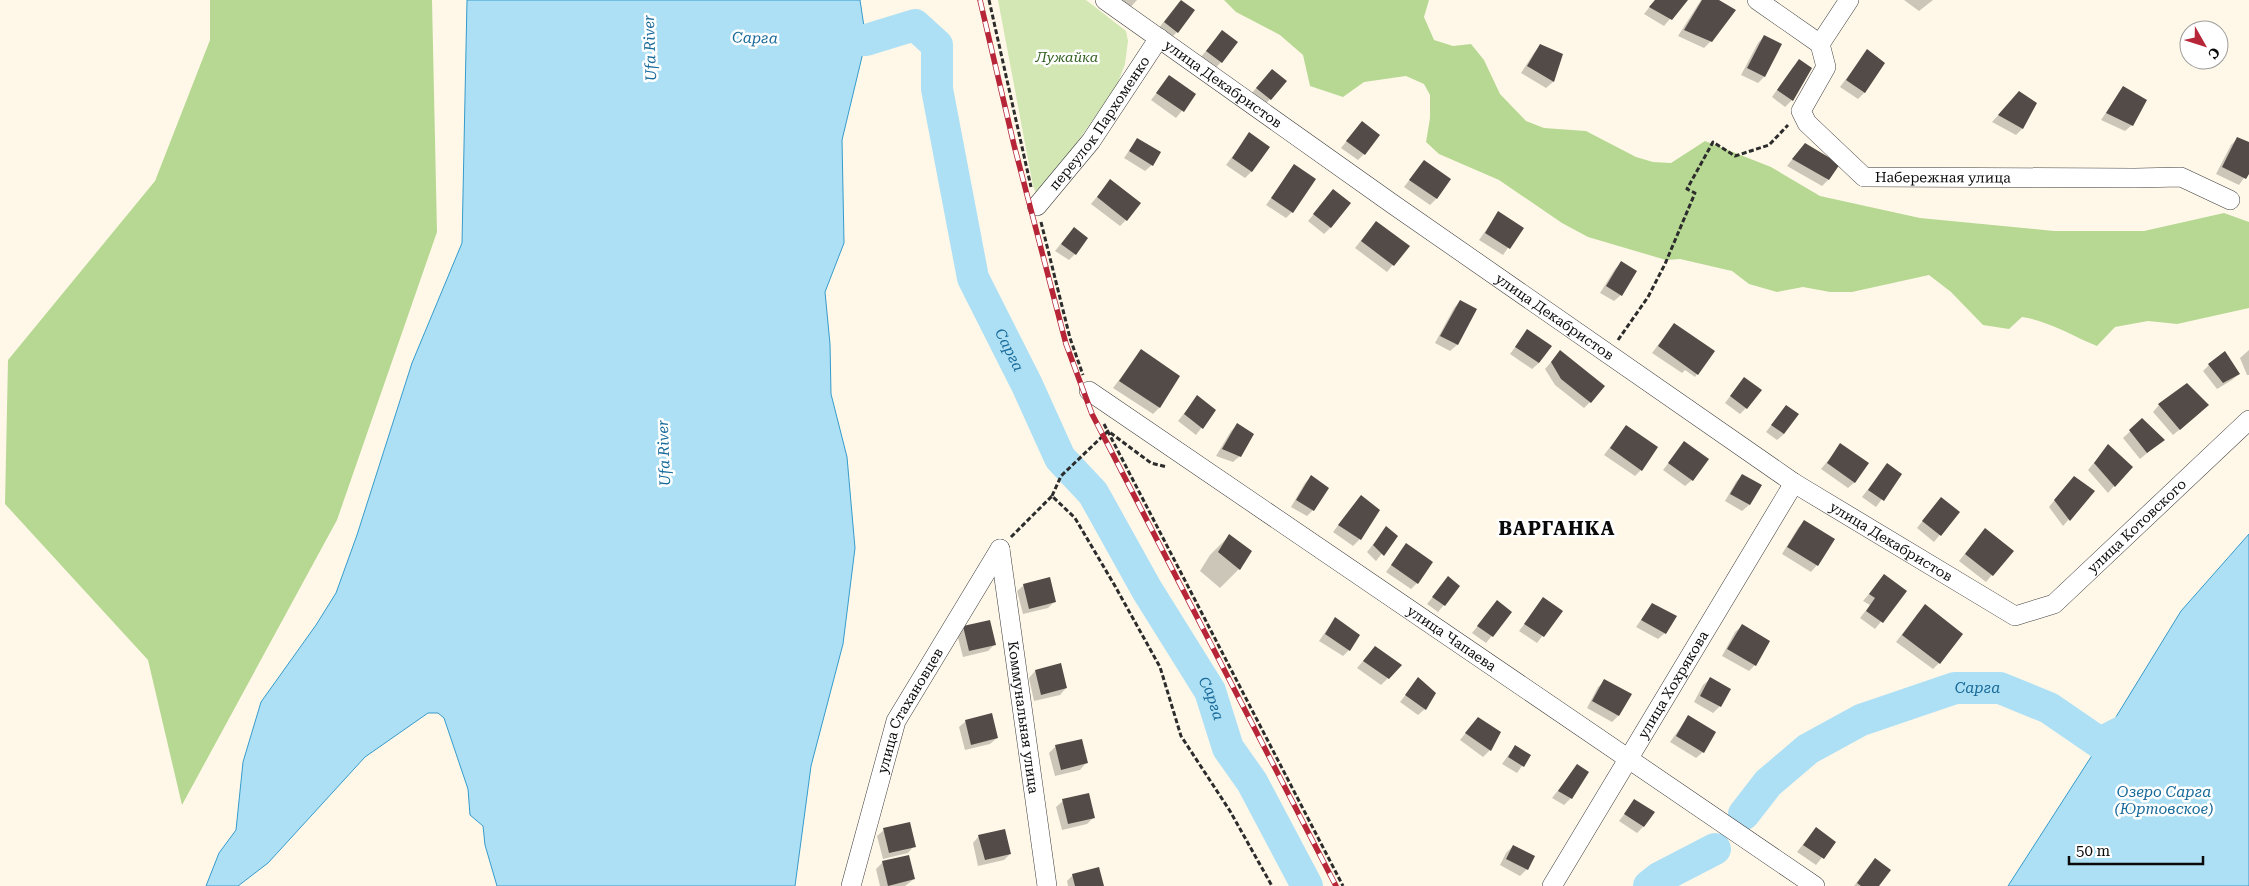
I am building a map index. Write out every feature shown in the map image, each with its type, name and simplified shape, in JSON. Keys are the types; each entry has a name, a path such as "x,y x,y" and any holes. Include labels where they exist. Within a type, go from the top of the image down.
{"street":[{"name":"улица Декабристов","path":"1105,0 1394,205 1794,483 2015,616"},
{"path":"1757,0 1820,44 1826,67 1801,111"},
{"path":"1820,44 1849,0"},
{"name":"переулок Пархоменко","path":"1037,206 1091,141 1159,38"},
{"name":"Набережная улица","path":"1801,111 1807,123 1864,177 2135,178 2181,176 2230,200"},
{"name":"улица Чапаева","path":"1089,391 1815,886"},
{"name":"улица Котовского","path":"2015,616 2054,604 2249,420"},
{"name":"улица Хохрякова","path":"1552,886 1794,483"},
{"name":"улица Стахановцев","path":"851,886 896,721 1000,549"},
{"name":"Коммунальная улица","path":"1000,549 1047,886"}],"path":[{"path":"1608,353 1648,297 1665,264 1695,193 1687,189 1713,142 1735,156 1769,145 1801,111"},
{"path":"1000,549 1052,496 1061,476 1108,431"},
{"path":"1108,431 1151,463 1170,468"},
{"path":"1108,431 1343,886"},
{"path":"1052,496 1075,518 1115,586 1160,666 1181,736 1230,811 1272,886"}],"green space":[{"path":"210,0 432,0 437,232 337,520 182,805 148,660 5,504 8,360 155,181 210,40"},
{"name":"Лужайка","path":"998,0 1086,0 1126,31 1128,41 1125,64 1117,85 1041,194 1036,193 1033,186"},
{"path":"1224,0 1429,0 1424,17 1434,40 1453,46 1471,44 1484,60 1500,94 1526,121 1544,128 1586,131 1636,157 1653,162 1671,163 1705,141 1771,167 1820,196 1920,218 2054,231 2144,231 2224,213 2249,222 2249,308 2177,324 2148,321 2115,327 2097,346 2051,325 2022,317 2009,329 1983,325 1951,292 1929,275 1852,292 1830,292 1803,287 1777,292 1749,284 1732,271 1680,259 1666,260 1588,237 1562,223 1499,180 1439,154 1426,142 1430,118 1430,95 1424,84 1406,76 1364,82 1343,97 1310,86 1303,55 1280,35 1236,12"}],"water":[{"name":"Ufa River","path":"467,0 860,0 866,40 842,140 844,243 825,292 830,344 831,394 847,457 855,548 843,644 811,766 795,886 497,886 485,845 483,826 470,815 468,789 444,718 438,713 428,713 365,757 268,863 238,886 206,886 219,853 236,830 243,762 261,702 316,625 336,593 357,535 412,363 462,243"},
{"name":"Озеро Сарга (Юртовское)","path":"2249,534 2249,886 2008,886 2100,743 2181,611"}],"building":[{"path":"1181,0 1195,10 1178,33 1164,22"},
{"path":"1655,0 1688,0 1672,20 1649,7"},
{"path":"1702,0 1719,0 1736,10 1712,42 1684,30"},
{"path":"1222,30 1238,42 1222,63 1206,51"},
{"path":"1764,35 1782,44 1765,77 1747,68"},
{"path":"1540,44 1563,54 1554,82 1527,66"},
{"path":"1867,49 1885,63 1865,93 1846,80"},
{"path":"1799,59 1812,68 1793,101 1777,90"},
{"path":"1272,69 1287,81 1271,100 1256,88"},
{"path":"1169,75 1196,94 1184,112 1156,93"},
{"path":"2123,86 2147,100 2133,126 2106,113"},
{"path":"2019,91 2037,103 2023,129 1998,115"},
{"path":"1362,121 1380,135 1365,155 1346,141"},
{"path":"1249,132 1270,147 1252,172 1232,158"},
{"path":"2237,137 2249,142 2249,174 2246,179 2222,167"},
{"path":"1137,138 1161,152 1153,166 1129,151"},
{"path":"1805,143 1840,164 1829,180 1792,159"},
{"path":"1424,160 1451,179 1437,199 1409,180"},
{"path":"1294,164 1316,179 1293,213 1271,198"},
{"path":"1110,179 1141,203 1127,221 1097,197"},
{"path":"1333,189 1351,203 1331,228 1313,214"},
{"path":"1498,211 1524,228 1510,249 1485,233"},
{"path":"1376,221 1410,246 1394,266 1361,241"},
{"path":"1074,227 1088,238 1076,255 1061,244"},
{"path":"1621,261 1637,271 1622,296 1606,286"},
{"path":"1460,300 1477,309 1458,345 1440,336"},
{"path":"1674,323 1715,351 1698,375 1658,346"},
{"path":"1527,329 1552,346 1539,363 1515,347"},
{"path":"1141,349 1180,376 1160,408 1119,381"},
{"path":"1560,350 1605,386 1591,403 1561,379 1551,362"},
{"path":"2225,351 2240,374 2223,383 2208,364"},
{"path":"1744,377 1762,390 1747,409 1730,396"},
{"path":"2187,383 2209,405 2180,430 2158,404"},
{"path":"1197,395 1216,410 1203,429 1184,414"},
{"path":"1786,405 1799,414 1784,434 1771,425"},
{"path":"2142,418 2165,440 2147,453 2129,430"},
{"path":"1237,423 1254,434 1241,457 1222,449"},
{"path":"1626,425 1658,447 1642,471 1610,448"},
{"path":"1684,441 1709,459 1693,481 1668,463"},
{"path":"1840,443 1869,463 1855,483 1827,463"},
{"path":"2108,444 2133,467 2115,487 2094,463"},
{"path":"1887,463 1902,474 1884,501 1868,490"},
{"path":"1742,474 1762,485 1750,505 1730,494"},
{"path":"1311,475 1329,488 1314,511 1296,500"},
{"path":"2074,476 2095,491 2070,521 2054,500"},
{"path":"1361,495 1380,510 1361,540 1338,525"},
{"path":"1941,497 1960,512 1941,536 1922,521"},
{"path":"1804,520 1835,539 1818,566 1787,547"},
{"path":"1386,526 1398,536 1384,556 1373,545"},
{"path":"1985,528 2014,551 1993,576 1965,554"},
{"path":"1229,534 1252,551 1240,570 1218,552"},
{"path":"1406,543 1433,562 1418,584 1391,565"},
{"path":"1884,574 1907,591 1883,623 1866,611 1875,598 1869,594"},
{"path":"1448,576 1460,586 1445,606 1432,597"},
{"path":"1050,577 1056,602 1029,609 1023,584"},
{"path":"1543,597 1563,611 1544,637 1524,624"},
{"path":"1497,600 1512,612 1493,637 1477,626"},
{"path":"1652,603 1677,616 1666,634 1641,620"},
{"path":"1925,604 1963,634 1940,664 1902,635"},
{"path":"1335,617 1360,635 1350,651 1325,634"},
{"path":"990,620 996,645 969,651 963,626"},
{"path":"1742,624 1770,641 1756,666 1727,649"},
{"path":"1375,646 1402,665 1389,679 1363,661"},
{"path":"1061,663 1067,688 1041,695 1035,670"},
{"path":"1418,677 1436,693 1426,710 1405,695"},
{"path":"1710,677 1731,689 1721,707 1700,696"},
{"path":"1604,679 1632,694 1619,716 1592,701"},
{"path":"992,713 998,738 971,745 965,720"},
{"path":"1688,715 1716,732 1704,753 1676,736"},
{"path":"1478,717 1501,732 1491,751 1465,733"},
{"path":"1082,739 1088,763 1061,770 1055,745"},
{"path":"1515,745 1531,755 1524,767 1508,757"},
{"path":"1577,764 1589,772 1572,799 1558,791"},
{"path":"1089,793 1095,818 1068,824 1062,799"},
{"path":"1634,799 1655,812 1644,827 1624,814"},
{"path":"910,822 916,847 889,853 883,828"},
{"path":"1816,827 1836,842 1824,859 1803,845"},
{"path":"1005,829 1011,854 985,860 978,835"},
{"path":"1513,845 1535,856 1528,870 1506,859"},
{"path":"909,855 915,879 888,886 882,861"},
{"path":"1875,858 1891,870 1879,886 1861,886 1857,883"},
{"path":"1099,867 1104,886 1075,886 1072,874"}],"waterway":[{"name":"Сарга","path":"823,39 866,40 915,25 937,45 937,89 973,278 1027,385 1060,458 1093,493 1147,590 1210,691 1228,748 1252,782 1307,886"},
{"name":"Сарга","path":"1744,814 1768,783 1808,749 1861,720 1955,688 2000,688 2049,708 2100,743 2139,723"},
{"name":"Сарга","path":"1649,886 1659,878 1715,849"}],"railway":[{"path":"980,0 1014,145 1066,344 1092,414 1336,886"}],"district":[{"name":"ВАРГАНКА","path":"1557,528"}]}
